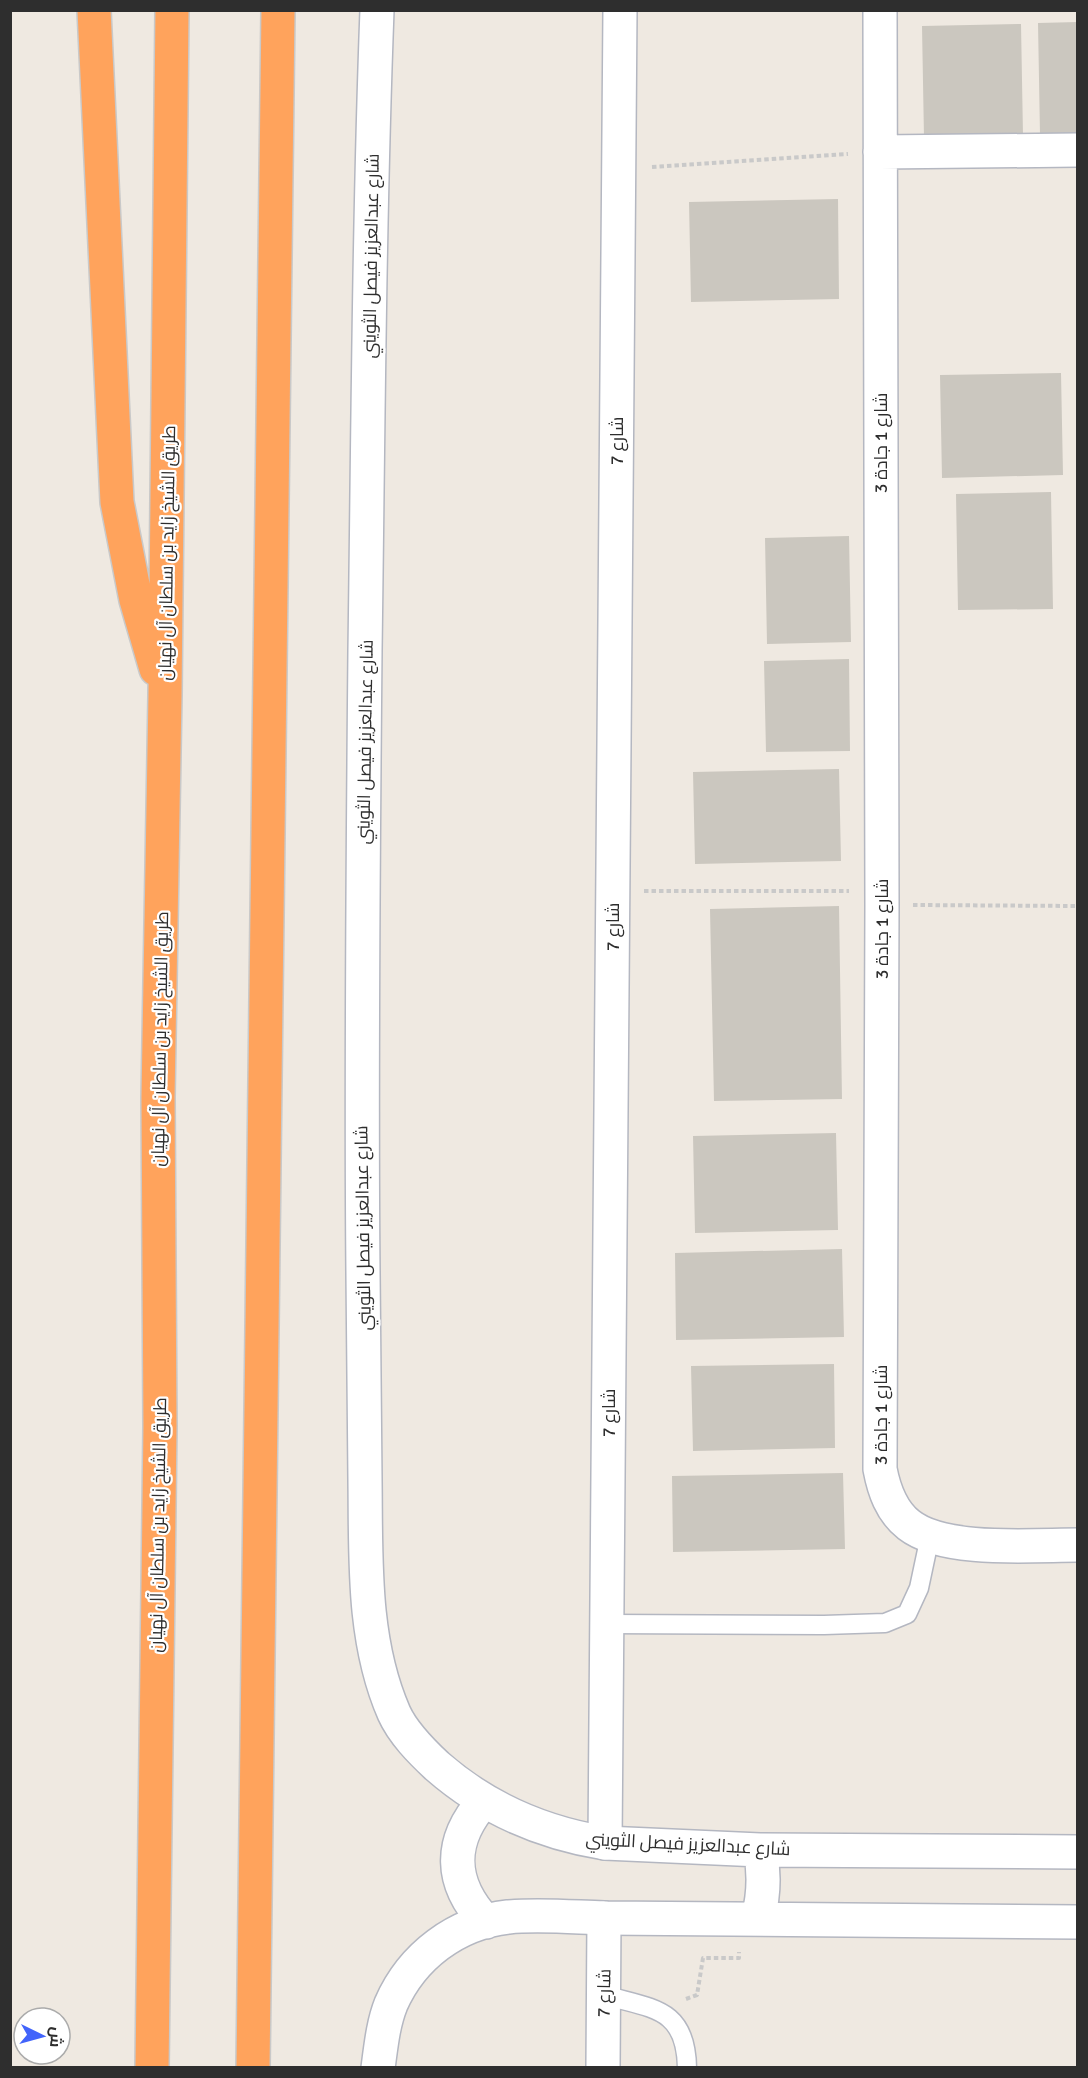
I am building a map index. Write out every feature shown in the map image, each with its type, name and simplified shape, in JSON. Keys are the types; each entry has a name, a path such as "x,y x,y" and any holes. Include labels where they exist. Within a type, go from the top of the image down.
{"highway":[{"path":"94,10 117,502 136,600 165,695"},
{"name":"طريق الشيخ زايد بن سلطان آل نهيان","path":"152,2067 160,1426 158,1096 165,695 172,10"},
{"path":"253,2067 278,10"}],"street":[{"name":"شارع عبدالعزيز فيصل الثويني","path":"377,10 368,439 361,1067 367,1589 371,1630 380,1675 396,1717 420,1750 450,1778 484,1801 550,1831 605,1843 760,1850 1077,1852"},
{"name":"شارع 7","path":"605,1843 620,10"},
{"name":"شارع 1 جادة 3","path":"880,10 882,898 880,1469 887,1497 896,1510 908,1524 930,1536 978,1545 1077,1545"},
{"path":"880,152 1077,150"},
{"path":"484,1801 472,1814 464,1828 457,1861 459,1878 465,1894 474,1909 486,1922"},
{"path":"749,1919 764,1885 764,1867 760,1850"},
{"path":"378,2067 385,2024 399,1989 409,1973 436,1946 468,1927 486,1922 527,1916 1077,1922"},
{"name":"شارع 7","path":"603,2067 604,1918"}],"lane":[{"path":"607,1624 885,1623 907,1614 919,1588 930,1536"},
{"path":"604,1995 658,2011 672,2020 680,2029 685,2040 687,2067"}],"path":[{"path":"619,169 880,152"},
{"path":"613,891 1077,906"},
{"path":"658,2011 697,1995 702,1958 739,1958 749,1919"}],"building":[{"path":"1078,22 1078,134 1040,135 1038,23"},
{"path":"1021,24 1023,136 924,138 922,26"},
{"path":"838,199 839,299 691,302 689,202"},
{"path":"1061,373 1063,475 942,478 940,375"},
{"path":"1051,492 1053,609 958,610 956,494"},
{"path":"849,536 851,642 767,644 765,538"},
{"path":"849,659 850,751 766,752 764,661"},
{"path":"839,769 841,861 695,864 693,772"},
{"path":"839,906 842,1099 714,1101 710,909"},
{"path":"836,1133 838,1230 695,1233 693,1136"},
{"path":"842,1249 844,1337 676,1340 675,1253"},
{"path":"834,1364 835,1448 693,1451 691,1366"},
{"path":"843,1473 845,1549 673,1552 672,1476"}]}
